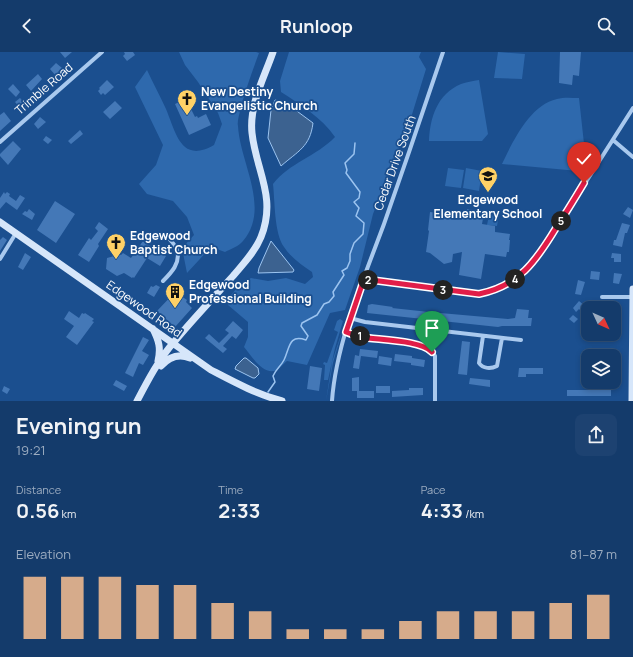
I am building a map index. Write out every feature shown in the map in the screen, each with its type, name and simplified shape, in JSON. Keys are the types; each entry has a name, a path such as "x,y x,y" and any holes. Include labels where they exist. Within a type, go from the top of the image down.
{"street":[{"name":"Trimble Road","path":"0,142 102,52"},
{"path":"137,401 149,377 173,343 250,257 261,237 265,223 267,201 266,188 254,149 252,120 256,97 273,52"},
{"name":"Cedar Drive South","path":"332,401 336,371 350,318 414,139 443,52"},
{"path":"364,279 479,294 489,292 510,283 528,268 542,251 633,108"},
{"path":"613,140 633,156"},
{"name":"Edgewood Road","path":"0,222 200,362 240,385 268,397 282,401"},
{"path":"0,259 16,233"},
{"path":"163,281 174,271 178,259 178,251 168,237"},
{"path":"632,401 633,289"},
{"path":"602,297 633,297"},
{"path":"350,318 360,322 521,340"},
{"path":"152,328 158,338 160,347 157,366"},
{"path":"346,332 360,337 402,342 426,346 429,348 435,356 435,401"},
{"path":"483,336 480,363 485,367 497,366 502,338"},
{"path":"149,377 172,357 178,355 200,362"}],"shaded area":[{"path":"179,52 259,53 244,96 238,123 240,140 252,185 254,200 254,214 251,228 241,243 225,252 211,247 187,273 182,248 194,235 187,217 173,201 147,194 139,184 156,165 163,145 135,87 147,70 181,143 194,151 203,150 214,145 222,124 218,113 185,65"},
{"path":"289,52 421,52 419,57 426,69 410,121 373,214 360,267 345,310 330,313 307,365 287,361 278,369 269,371 257,363 244,347 248,337 248,322 228,305 227,299 241,284 251,278 268,281 286,278 305,284 313,277 312,272 290,255 281,241 278,234 273,184 287,170 328,144 335,137 317,117 281,92 280,81"},
{"path":"498,52 525,54 522,79 494,78"},
{"path":"479,80 488,134 482,141 429,141 433,115 441,100 453,88 467,82"},
{"path":"579,98 586,162 578,171 502,164 517,135 539,108 557,99"},
{"path":"275,100 286,103 313,123 306,143 298,152 281,166 268,138 271,110"},
{"path":"448,168 464,170 461,188 445,186"},
{"path":"466,168 482,171 479,191 463,188"},
{"path":"489,215 495,216 498,220 497,226 487,225"},
{"path":"271,241 294,270 293,272 258,273"},
{"path":"340,319 343,321 328,380 324,380 325,365 323,364 324,362 327,363 338,332 334,330 337,321"},
{"path":"345,322 333,363 326,401 332,362"},
{"path":"244,358 258,368 259,374 255,378 235,369"}],"building":[{"path":"60,52 72,52 65,58"},
{"path":"124,52 133,52 135,55 127,61 123,56 125,54"},
{"path":"560,52 581,52 579,76 573,75 572,85 559,83"},
{"path":"56,63 62,68 58,72 60,73 56,76 50,69"},
{"path":"38,74 42,79 31,91 26,85"},
{"path":"107,80 114,87 105,95 103,93 101,95 98,91 100,89 99,88"},
{"path":"13,84 20,92 16,97 8,89"},
{"path":"20,98 27,106 22,110 15,102"},
{"name":"New Destiny Evangelistic Church","path":"186,99 195,117 197,116 198,118 206,114 211,125 189,135 175,104"},
{"path":"115,101 122,108 110,119 103,112"},
{"path":"4,112 11,121 0,131 0,115"},
{"path":"40,117 46,122 38,129 34,124"},
{"path":"80,130 83,134 71,144 68,141"},
{"path":"46,136 52,140 48,144 43,140"},
{"path":"13,141 21,149 8,165 0,154"},
{"path":"4,192 5,194 7,192 10,194 9,196 16,201 20,195 25,198 17,210 6,202 0,209 0,198"},
{"path":"55,201 75,214 56,243 37,230"},
{"path":"628,207 633,210 630,218 623,214"},
{"path":"29,209 35,214 32,220 22,214 25,211 27,212"},
{"name":"Edgewood Elementary School","path":"467,209 479,211 478,213 484,213 482,224 495,226 495,232 510,234 509,252 507,252 506,257 485,254 481,279 459,275 462,252 453,254 452,262 444,264 430,253 426,252 430,212 467,214"},
{"path":"99,222 108,229 89,262 78,255 89,238 91,240 98,231 95,228"},
{"path":"622,223 630,225 627,233 625,233 622,247 613,245"},
{"path":"3,237 7,240 0,251 0,240"},
{"name":"Edgewood Baptist Church","path":"143,241 166,256 160,266 147,258 134,278 124,273 117,276 106,269 107,258 119,254 121,255 123,253 131,258"},
{"path":"25,253 31,257 23,270 18,267"},
{"path":"612,253 621,254 621,262 614,262 614,258 611,258"},
{"path":"591,271 600,272 599,280 590,279"},
{"path":"614,273 622,274 619,284 613,283"},
{"path":"578,280 585,282 581,295 575,294"},
{"path":"156,285 160,287 154,297 147,293 151,286 153,287"},
{"name":"Edgewood Professional Building","path":"175,292 187,300 186,302 192,308 175,327 157,311"},
{"path":"579,301 581,303 581,311 579,309 576,312 573,308"},
{"path":"372,304 393,307 392,308 508,319 515,318 517,309 529,310 528,318 532,318 531,326 498,327 367,313 368,305"},
{"path":"69,311 79,318 82,313 85,313 94,319 92,321 94,322 77,345 66,337 74,326 64,319"},
{"path":"573,315 578,319 574,323 569,319"},
{"path":"233,321 243,330 236,339 232,336 223,346 227,349 223,353 205,338 209,334 219,343 229,333 225,330"},
{"path":"143,337 149,340 142,351 149,355 143,365 139,363 133,377 125,373"},
{"path":"462,341 470,342 467,375 458,374"},
{"path":"360,349 378,351 377,358 361,356 359,369 353,368 355,355 359,356"},
{"path":"395,354 412,356 412,358 425,360 424,367 411,365 411,363 394,361"},
{"path":"379,356 392,358 391,366 378,364"},
{"path":"580,363 581,363 581,375"},
{"path":"310,366 322,368 319,391 307,389"},
{"path":"519,368 543,368 543,374 526,374 526,377 518,377"},
{"path":"359,377 359,391 352,391 352,378"},
{"path":"470,378 490,380 490,387 469,384"},
{"path":"116,380 127,386 124,391 113,385"},
{"path":"4,386 10,389 7,394 2,391"},
{"path":"376,386 390,386 390,393 376,393"},
{"path":"409,388 423,388 423,395 392,397 392,391 409,390"},
{"path":"567,390 611,390 611,396 567,396"},
{"path":"357,391 374,391 374,398 357,398"}],"waterway":[{"path":"268,392 275,382 273,376 284,360 290,343 296,339 306,340 308,336 301,326 302,323 317,315 324,304 329,302 334,296 333,292 344,275 342,271 347,268 350,261 350,254 354,243 363,234 364,223 356,216 359,208 354,202 359,198 360,192 346,173 347,170 345,163 354,154 355,143"}],"place":[{"name":"New Destiny Evangelistic Church","path":"187,116"},
{"name":"Edgewood Elementary School","path":"488,193"},
{"name":"Edgewood Baptist Church","path":"116,260"},
{"name":"Edgewood Professional Building","path":"175,309"}],"route":[{"path":"432,352 426,346 360,337 346,332 364,279 467,294 479,294 502,287 519,276 535,261 584,183"}]}
